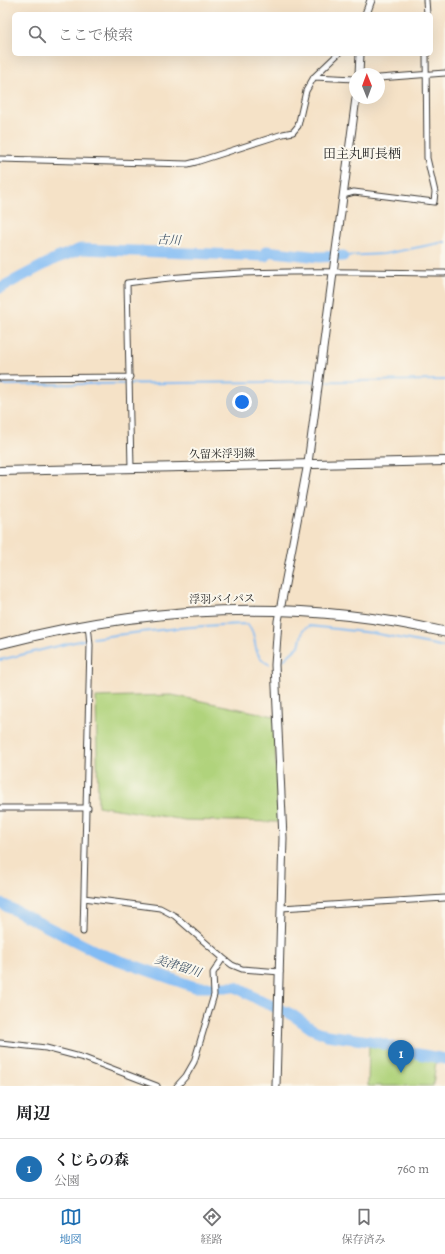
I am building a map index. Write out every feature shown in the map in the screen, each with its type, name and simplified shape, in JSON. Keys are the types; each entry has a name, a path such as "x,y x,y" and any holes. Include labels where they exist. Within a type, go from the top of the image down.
{"highway":[{"name":"浮羽バイパス","path":"0,644 88,624 188,612 280,611 345,615 445,632"}],"main road":[{"name":"久留米浮羽線","path":"0,471 445,461"}],"street":[{"path":"367,12 371,0"},
{"path":"426,0 427,12"},
{"path":"0,159 188,164 196,162 293,132 298,126 306,91 314,77 336,56"},
{"path":"359,68 360,56"},
{"path":"343,195 354,192 434,202 436,192 427,158 426,56"},
{"path":"385,78 445,73"},
{"path":"314,77 349,79"},
{"path":"276,1086 283,838 276,665 280,611 308,463 355,104"},
{"path":"131,468 127,283 163,278 268,271 445,273"},
{"path":"0,378 130,377"},
{"path":"83,932 88,808 90,645 88,624"},
{"path":"0,808 88,808"},
{"path":"84,898 160,908 184,923 223,958 242,969 280,972"},
{"path":"281,908 445,898"},
{"path":"177,1086 186,1076 194,1062 214,995 213,973 223,958"},
{"path":"0,1043 46,1048 84,1058 157,1086"}],"green space":[{"path":"172,695 274,716 278,822 185,820 98,806 96,697"},
{"path":"369,1043 436,1060 433,1086 368,1086"}],"waterway":[{"path":"343,256 384,254 445,242"},
{"name":"古川","path":"0,288 57,258 81,249 265,256 266,251 319,257 343,256"},
{"path":"0,385 445,380"},
{"path":"93,638 170,629 247,624 253,634 259,656 269,664"},
{"path":"281,662 299,646 303,630 309,626 373,633 445,647"},
{"path":"0,660 87,639"},
{"name":"美津留川","path":"0,903 101,954 195,987 236,987 261,1001 291,1014 312,1029 327,1035 376,1042 418,1054 445,1059"}],"place":[{"name":"くじらの森","path":"401,1073"}],"district":[{"name":"田主丸町長栖","path":"362,153"}]}
